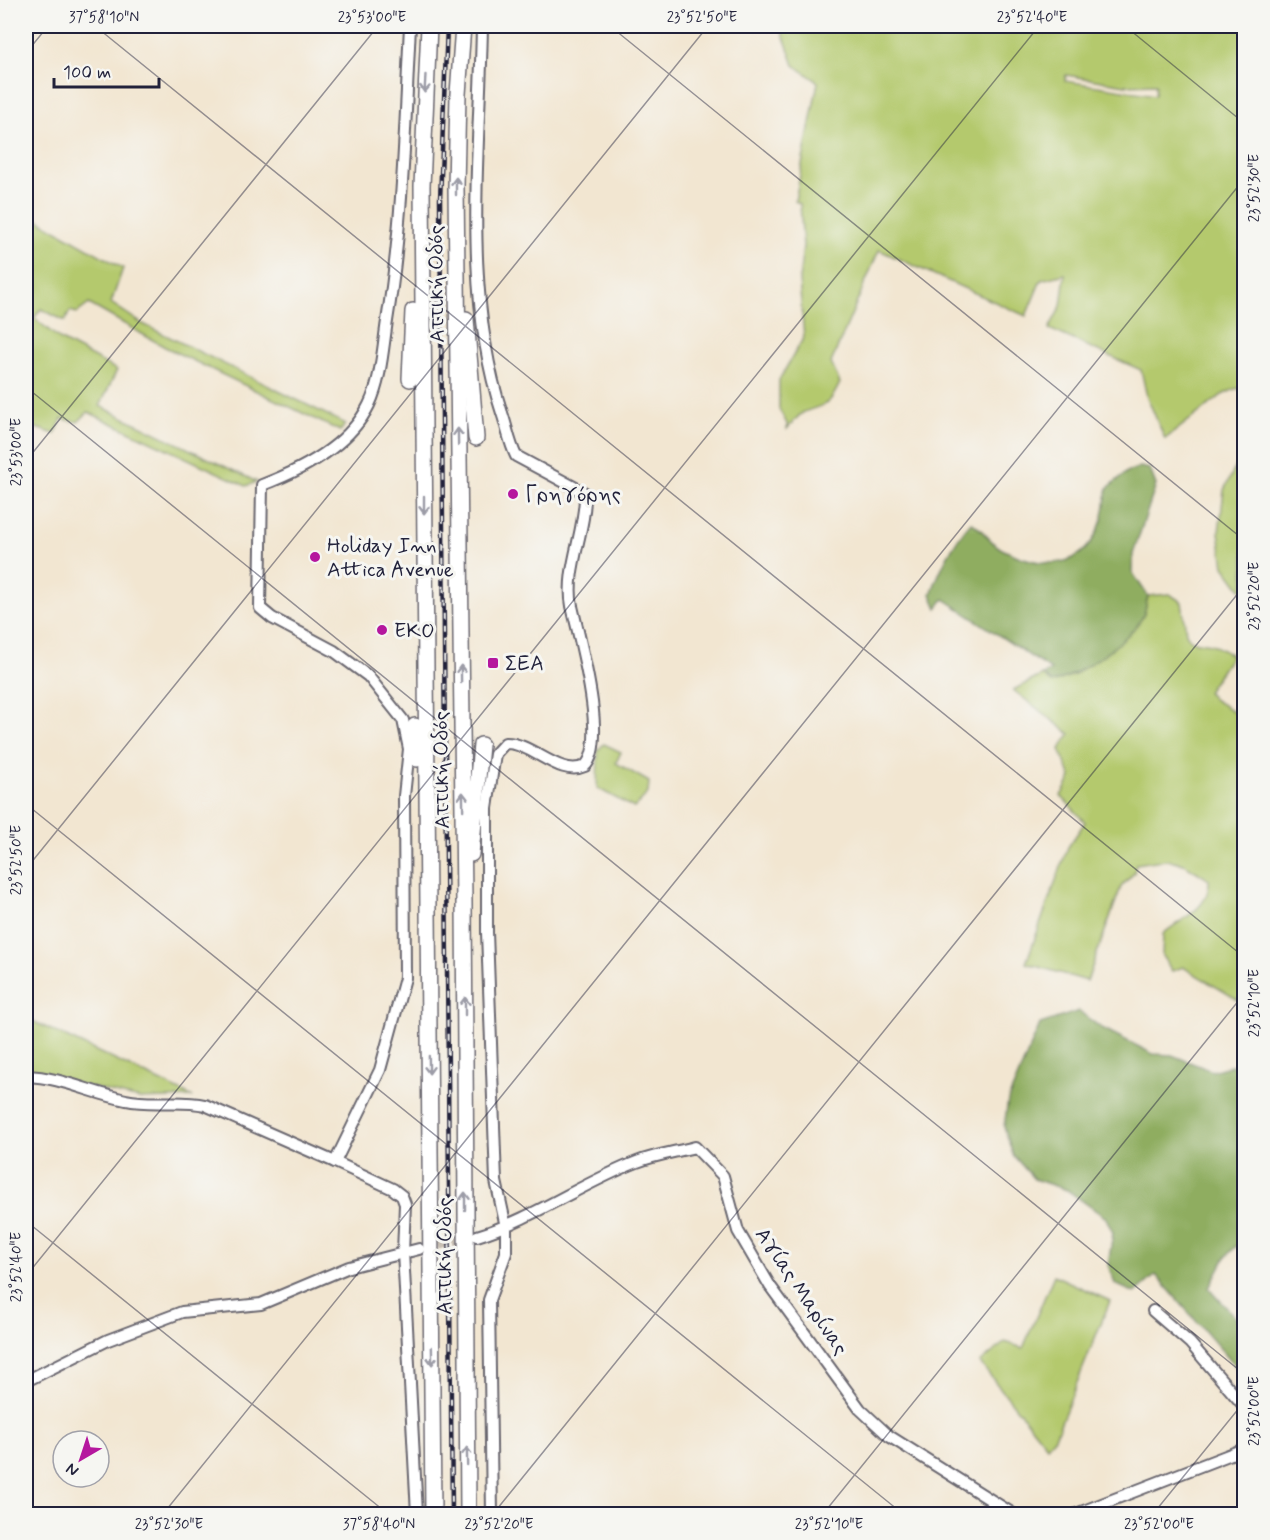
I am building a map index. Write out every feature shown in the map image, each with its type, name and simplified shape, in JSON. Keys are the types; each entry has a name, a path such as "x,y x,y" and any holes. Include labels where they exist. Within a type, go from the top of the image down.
{"highway":[{"name":"Αττική Οδός","path":"429,26 423,138 422,243 433,1515"},
{"name":"Αττική Οδός","path":"463,26 456,141 456,245 468,1515"},
{"path":"410,379 415,276 422,243"},
{"path":"456,245 464,294 476,438"},
{"path":"415,726 420,928 428,986"},
{"path":"464,902 477,814 481,745"}],"street":[{"path":"335,1162 380,1070 405,978 404,796 409,749 403,720 368,676 334,651 272,618 260,608 262,485 311,463 350,431 369,404 386,333 396,264 410,26"},
{"path":"482,26 477,172 480,282 489,375 516,456 585,493 570,586 592,698 593,753 585,766 576,769 565,767 519,745 505,743 495,754 487,808 486,863 491,1072 496,1181 506,1227 506,1253 489,1300 492,1515"},
{"path":"26,1076 72,1083 138,1102 189,1101 205,1105 335,1162 393,1189 402,1196 405,1204 403,1252 417,1515"},
{"name":"Αγίας Μαρίνας","path":"506,1227 547,1204 638,1161 695,1147 723,1176 738,1231 770,1286 860,1409 889,1436 1012,1515"},
{"path":"477,1236 506,1227"},
{"path":"26,1381 108,1340 172,1315 261,1304 321,1277 403,1252 418,1250"},
{"path":"1154,1311 1190,1343 1245,1406"},
{"path":"1076,1515 1245,1449"},
{"path":"939,1515 965,1514 999,1507"}],"green space":[{"path":"780,26 1244,26 1244,392 1237,388 1222,395 1165,439 1147,397 1141,370 1049,329 1061,306 1065,274 1041,280 1026,316 879,250 831,363 840,383 833,397 826,404 802,413 787,429 787,424 779,409 779,380 804,337 799,280 803,246 800,204 795,201 818,82 794,65","holes":["1066,75 1125,85 1156,84 1155,95 1065,81"]},
{"path":"26,213 123,268 111,303 141,323 346,424 340,431 165,347 89,304 77,313 70,311 65,321 41,309 34,318 61,340 117,370 100,406 257,482 246,486 88,412 78,422 62,419 55,434 26,425"},
{"path":"1244,450 1244,593 1224,566 1219,532 1224,490"},
{"path":"1140,467 1150,469 1156,485 1133,554 1132,572 1148,596 1144,614 1138,624 1104,655 1052,683 1043,675 1051,670 944,599 937,608 931,594 953,547 971,522 997,546 1018,556 1048,563 1074,558 1095,537 1102,520 1108,488 1127,472"},
{"path":"1169,594 1182,602 1186,633 1191,641 1212,644 1232,655 1207,692 1213,699 1244,718 1243,1003 1183,967 1172,971 1162,956 1163,934 1194,912 1208,890 1209,880 1189,867 1174,861 1136,864 1134,873 1121,887 1087,981 1026,963 1068,847 1085,822 1061,796 1071,778 1060,749 1070,734 1013,690 1043,675 1052,683 1076,674 1144,614 1148,596"},
{"path":"604,744 621,752 616,763 649,782 648,793 634,808 597,788 598,750"},
{"path":"1079,1011 1100,1027 1153,1054 1172,1055 1212,1071 1237,1064 1244,1067 1244,1242 1228,1255 1209,1288 1244,1327 1244,1376 1156,1275 1135,1293 1115,1284 1108,1265 1113,1233 1106,1218 1067,1190 1034,1179 1013,1155 1004,1127 1008,1100 1040,1024"},
{"path":"26,1018 193,1097 140,1099 26,1072"},
{"path":"1054,1275 1110,1301 1055,1437 1047,1446 980,1363 1005,1342 1023,1348"}],"tunnel":[{"path":"425,1248 471,1237"}],"railway":[{"path":"447,26 440,200 452,1514"}],"place":[{"name":"Γρηγόρης","path":"513,494"},
{"name":"Holiday Inn Attica Avenue","path":"315,557"},
{"name":"EKO","path":"382,630"},
{"name":"ΣΕΑ","path":"493,663"}]}
